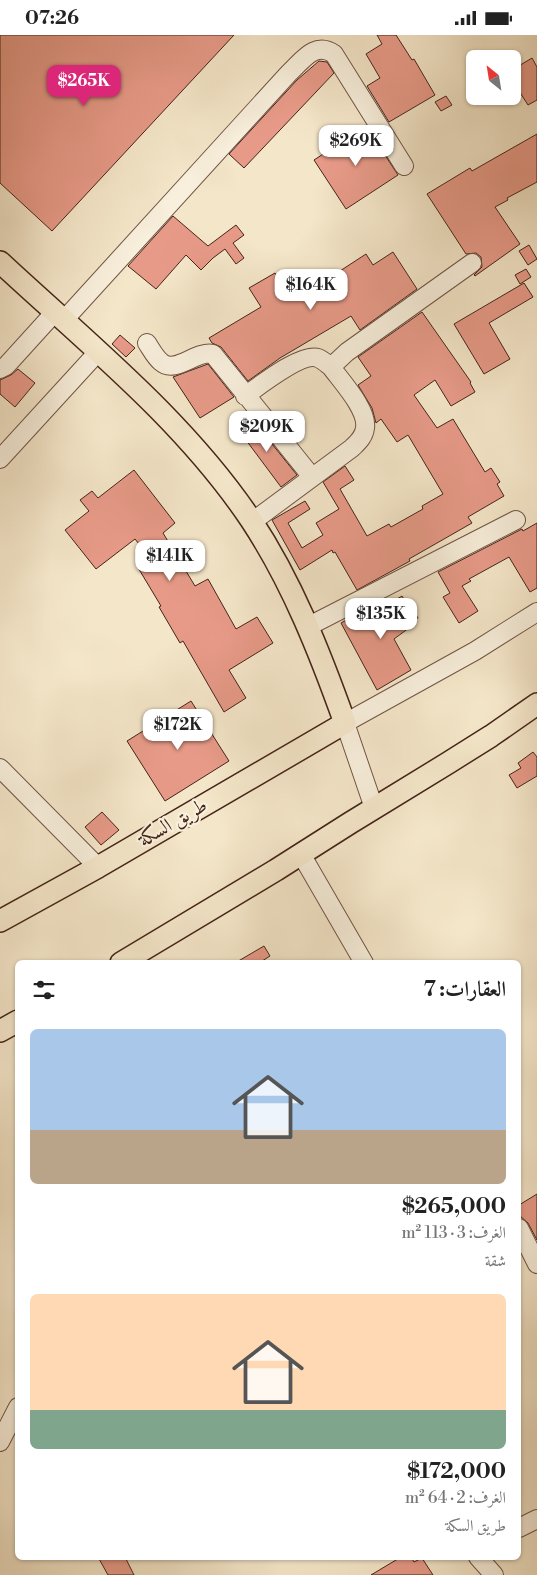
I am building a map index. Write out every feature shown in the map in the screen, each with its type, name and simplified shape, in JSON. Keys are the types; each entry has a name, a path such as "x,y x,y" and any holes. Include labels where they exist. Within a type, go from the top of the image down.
{"main road":[{"path":"0,262 136,388 204,458 226,485 252,522 281,572 307,627 345,723"},
{"path":"126,960 492,736 537,703"},
{"name":"طريق السكة","path":"0,921 98,867 345,723"},
{"path":"0,1031 15,1023"}],"street":[{"path":"0,369 6,366 59,316 289,73 308,55 318,49 326,49 334,54 404,166"},
{"path":"332,367 347,352 472,263"},
{"path":"147,343 161,363 166,365 180,364 203,354 213,354 312,477"},
{"path":"0,459 98,352"},
{"path":"245,396 284,368 314,357 332,367 365,415 365,429 361,439 352,448 252,522"},
{"path":"307,627 516,520"},
{"path":"374,808 345,723 475,651 537,612"},
{"path":"0,768 98,867"},
{"path":"301,854 362,960"},
{"path":"521,1232 537,1264"},
{"path":"0,1442 15,1413"},
{"path":"521,1527 537,1519"},
{"path":"481,1560 494,1575"}],"building":[{"path":"0,35 234,35 52,231 0,183"},
{"path":"377,35 396,35 412,60 414,59 435,95 389,122 367,86 380,78 366,54 382,44"},
{"path":"532,58 537,67 537,100 528,105 521,94 521,65"},
{"path":"319,61 327,62 334,73 244,168 229,154 297,80"},
{"path":"446,96 452,105 441,111 435,102"},
{"path":"366,126 398,175 346,209 314,160"},
{"path":"537,134 537,182 507,198 508,200 495,207 520,244 475,276 482,267 481,257 476,253 466,254 427,194 470,168 472,171"},
{"path":"173,216 208,246 236,225 244,235 233,243 244,258 236,264 225,249 201,270 186,255 156,289 128,266"},
{"path":"529,245 537,259 528,265 519,251"},
{"path":"393,252 417,289 360,330 351,316 280,358 248,381 221,347 212,343 209,338 261,307 249,288 275,273 287,293 312,277 317,286 366,254 373,265"},
{"path":"526,269 531,277 520,284 515,275"},
{"path":"524,283 533,297 489,323 510,359 484,374 454,324"},
{"path":"422,312 471,382 475,392 451,406 435,380 414,395 437,428 453,419 485,472 491,468 500,482 497,484 504,496 468,517 472,523 409,559 410,561 357,590 332,550 300,570 272,520 305,501 310,509 288,523 302,548 323,535 316,523 339,509 323,482 345,466 354,480 340,489 367,536 389,524 391,527 423,509 422,506 443,494 408,435 397,442 381,419 376,423 372,408 358,385 371,376 358,357"},
{"path":"120,335 135,348 126,357 112,344"},
{"path":"208,364 234,397 200,418 173,377"},
{"path":"18,369 35,383 15,407 0,394 0,380"},
{"path":"251,418 297,475 281,487 237,428"},
{"path":"134,470 175,523 163,533 195,586 208,579 236,629 257,617 273,643 229,670 246,698 224,712 183,641 180,643 137,566 150,558 135,539 96,569 65,530 89,511 80,500 92,491 98,498"},
{"path":"537,523 537,588 530,592 509,557 469,579 471,581 462,586 478,611 459,623 443,597 450,593 438,572"},
{"path":"402,596 411,611 413,609 418,618 411,622 413,625 394,639 411,670 377,690 341,623 374,605 377,611"},
{"path":"191,701 229,761 165,801 127,741"},
{"path":"533,752 537,757 537,776 517,788 509,775 521,768 518,763"},
{"path":"102,812 119,830 101,845 85,827"},
{"path":"264,946 270,956 264,960 240,960"},
{"path":"537,1194 537,1240 528,1223 521,1217 521,1204"},
{"path":"100,1560 126,1560 134,1575 108,1575"},
{"path":"396,1560 413,1560 414,1562 423,1560 433,1575 371,1575"}]}
